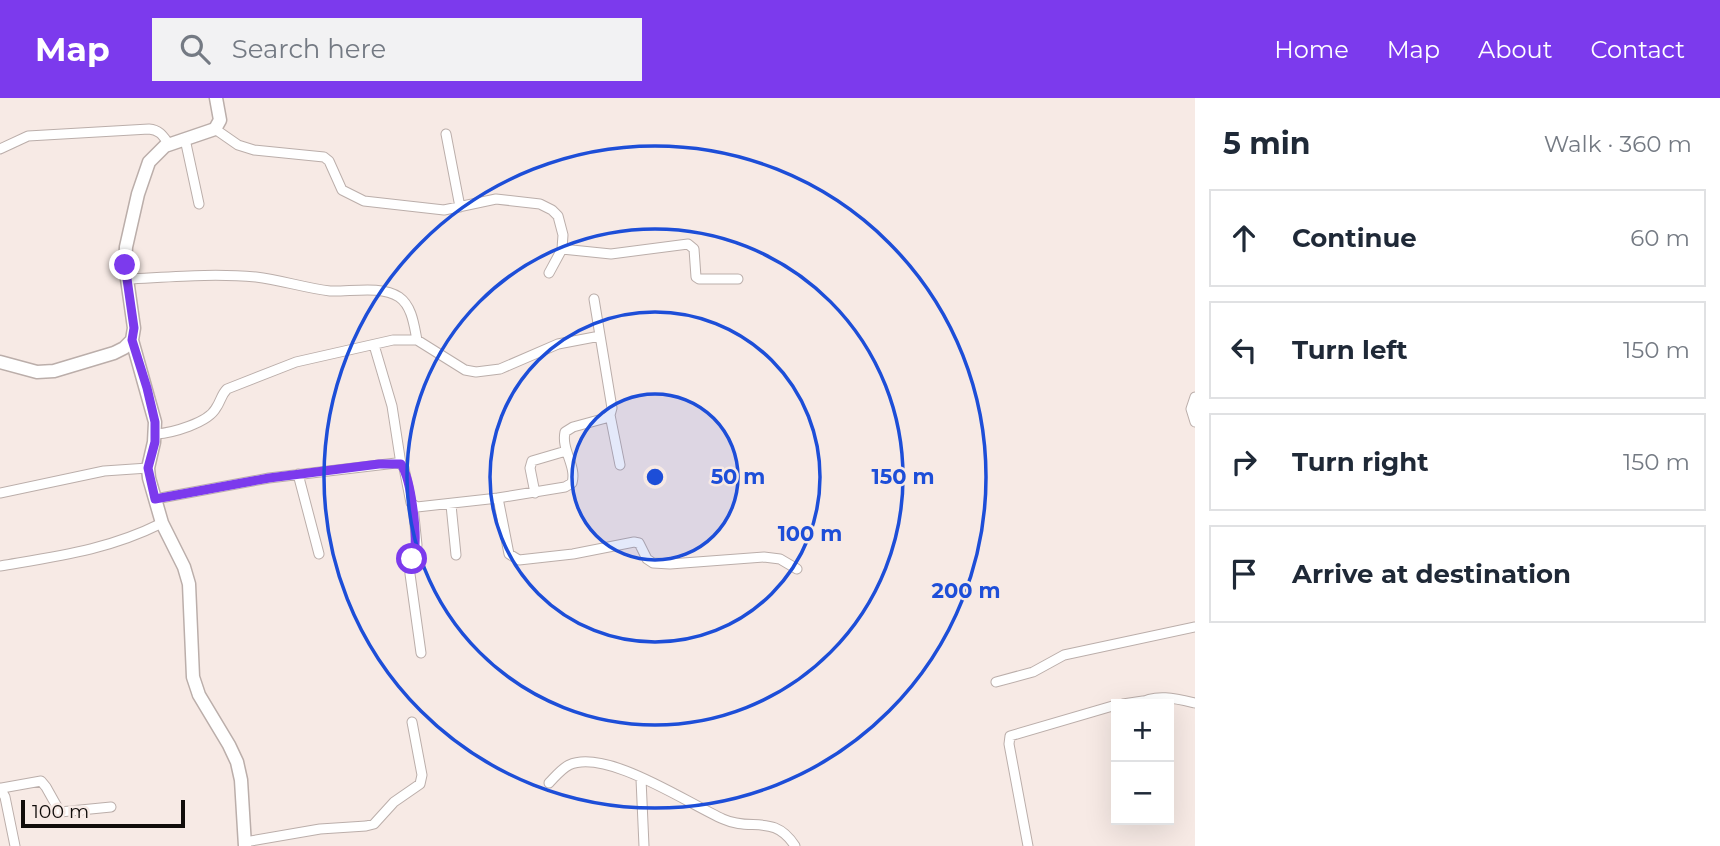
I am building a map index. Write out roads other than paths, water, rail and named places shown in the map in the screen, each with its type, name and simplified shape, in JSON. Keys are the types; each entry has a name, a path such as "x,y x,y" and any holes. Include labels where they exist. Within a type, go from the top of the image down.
{"street":[{"path":"216,98 220,120 215,129 169,144 158,151 149,162 138,194 127,247 127,279 134,328 132,340 147,388 156,434 148,468 162,523 184,567 189,584 191,657 196,686 210,717 237,762 241,780 245,844 320,829 366,827 374,824 394,802 421,784 422,775 412,722"},
{"path":"0,149 28,136 149,129 162,133 169,144"},
{"path":"215,129 238,145 254,150 324,157 342,190 363,201 429,210 496,199 540,204 552,209 558,216 563,235 562,249 549,273"},
{"path":"446,134 460,207"},
{"path":"185,139 199,204"},
{"path":"562,249 611,254 688,244 694,249 696,277 738,279"},
{"path":"127,279 224,275 278,280 330,291 387,292 405,303 411,314 417,340"},
{"path":"594,299 620,466"},
{"path":"156,434 178,431 206,417 216,409 223,393 239,384 296,362 393,340 417,340 465,369 475,372 500,369 532,353 567,341 600,336"},
{"path":"2,359 30,371 54,371 114,353 132,340"},
{"path":"374,345 392,406 401,464 407,474 413,506 416,545 410,574 421,653"},
{"path":"1195,397 1191,409 1195,422"},
{"path":"413,506 451,505 565,487 572,483 574,476 563,440 565,432 610,415"},
{"path":"535,493 530,468 532,461 566,451"},
{"path":"155,499 298,474 379,464 401,464"},
{"path":"0,493 104,471 148,468"},
{"path":"298,474 319,554"},
{"path":"498,498 509,554 519,560 573,554 634,542 639,543 653,563 764,557 780,559 797,569"},
{"path":"451,505 456,555"},
{"path":"0,566 83,553 134,537 162,523"},
{"path":"996,681 1033,672 1064,654 1195,627"},
{"path":"1154,699 1177,698 1195,703"},
{"path":"1028,846 1009,744 1010,736 1111,706"},
{"path":"549,783 564,768 577,763 597,762 621,767 725,821 766,825 781,830 787,834 794,846"},
{"path":"641,779 644,846"},
{"path":"15,846 1,788 41,781 60,812 111,807"}]}
